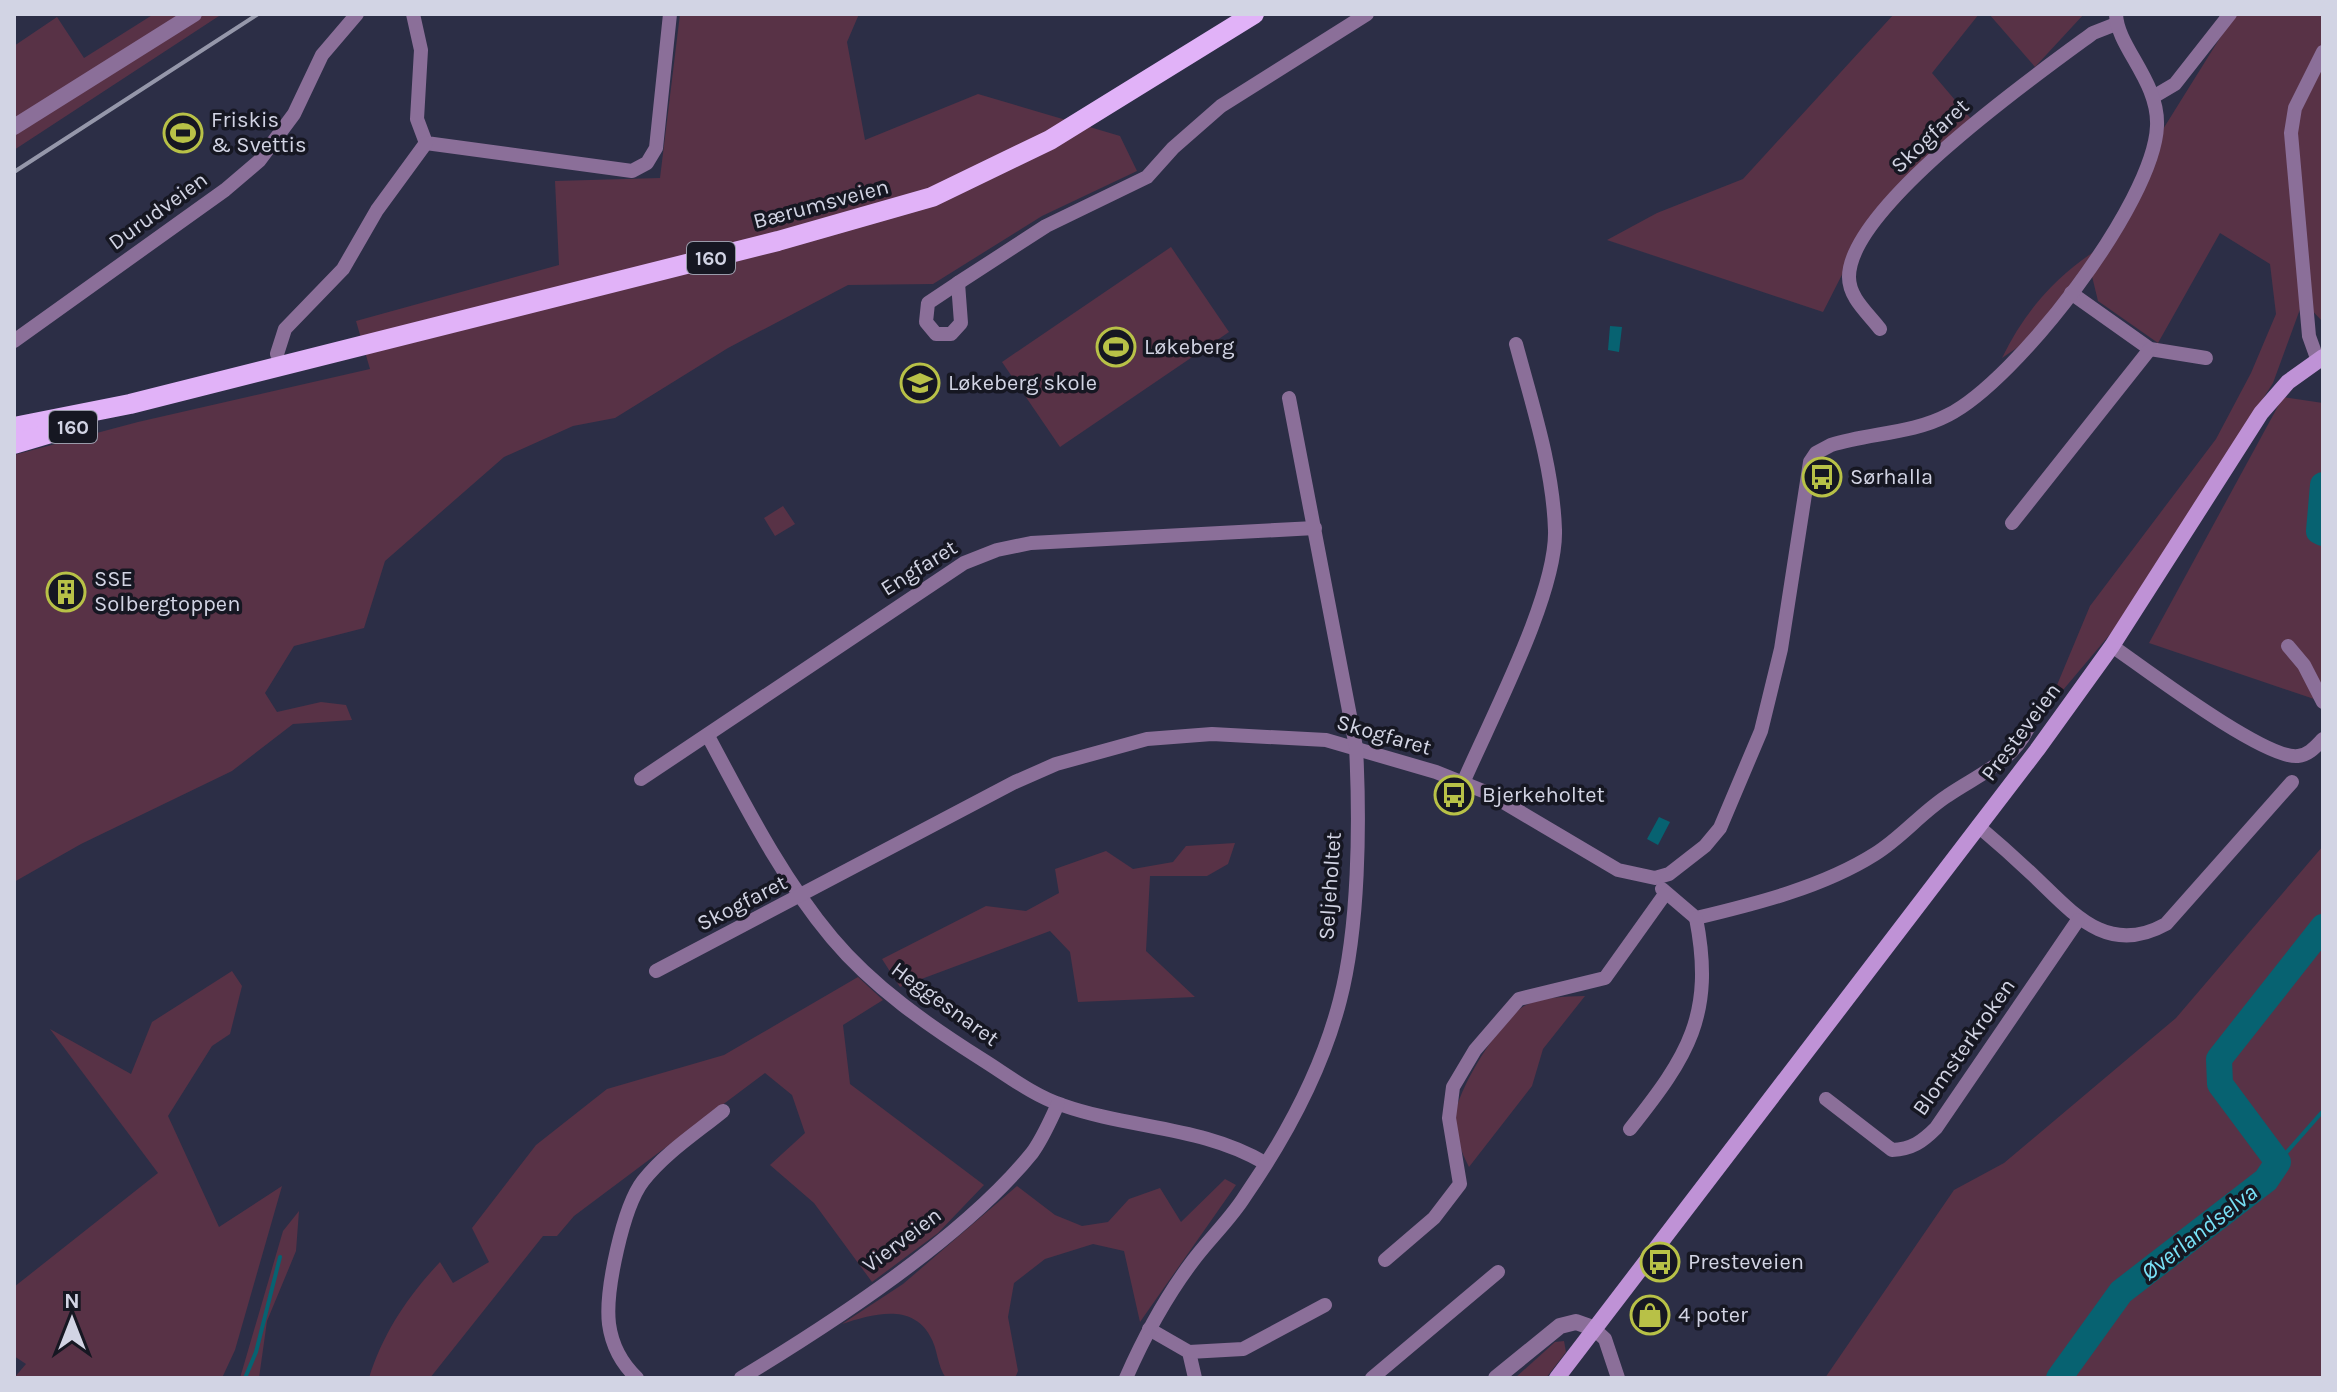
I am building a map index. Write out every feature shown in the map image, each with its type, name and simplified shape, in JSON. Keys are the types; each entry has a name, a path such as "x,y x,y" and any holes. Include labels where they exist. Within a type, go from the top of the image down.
{"main road":[{"name":"Bærumsveien","path":"14,427 130,404 792,238 932,197 1050,140 1254,14"},
{"name":"Presteveien","path":"1557,1378 2112,646 2243,438 2275,396 2320,359"},
{"name":"Bærumsveien","path":"14,444 130,404"}],"street":[{"path":"14,127 194,14"},
{"name":"Durudveien","path":"14,341 225,190 259,161 294,114 322,55 357,14"},
{"path":"413,14 421,50 417,119 426,143"},
{"path":"426,143 632,171 647,163 656,148 670,14"},
{"path":"958,283 1046,226 1147,177 1173,148 1221,106 1367,14"},
{"path":"2153,97 2175,84 2230,14"},
{"path":"1630,1129 1671,1078 1697,1027 1702,960 1696,918 1665,894 1655,878 1684,864 1720,828 1761,731 1781,649 1806,476 1816,453 1849,439 1882,435 1947,416 1999,377 2090,268 2145,172 2157,125 2153,97 2116,19"},
{"name":"Skogfaret","path":"1880,329 1854,297 1849,280 1851,257 1866,233 1970,125 2116,19"},
{"path":"2320,359 2309,336 2291,133 2295,108 2323,52"},
{"path":"277,354 285,329 343,269 377,210 426,143"},
{"path":"2071,293 2150,349 2206,358"},
{"path":"1463,783 1536,614 1549,574 1555,532 1541,441 1516,344"},
{"path":"2012,523 2118,394 2150,349"},
{"name":"Seljeholtet","path":"1126,1378 1149,1329 1191,1263 1245,1197 1265,1163 1306,1089 1340,999 1355,877 1359,791 1356,747 1289,398"},
{"name":"Engfaret","path":"641,779 964,563 997,550 1094,537 1315,528"},
{"path":"2112,646 2231,727 2278,753 2297,757 2311,752 2323,739"},
{"path":"2288,646 2304,665 2323,702"},
{"path":"1696,918 1782,894 1854,866 1877,853 1944,798 2006,760 2022,743 2029,726"},
{"name":"Skogfaret","path":"656,971 801,898 1015,782 1094,753 1147,739 1212,734 1326,740 1356,747 1463,783 1529,815 1602,862 1629,873 1655,878"},
{"name":"Heggesnaret","path":"708,736 801,898 834,940 897,999 952,1040 1058,1104 1104,1118 1216,1139 1265,1163"},
{"path":"1978,826 2078,920 2114,933 2139,934 2166,924 2292,782"},
{"path":"1385,1260 1434,1218 1460,1184 1449,1118 1453,1087 1475,1050 1519,999 1605,978 1665,894"},
{"name":"Blomsterkroken","path":"1826,1099 1892,1150 1909,1149 1924,1140 1936,1128 2078,920"},
{"name":"Vierveien","path":"741,1378 868,1294 963,1222 1032,1152 1058,1104"},
{"path":"637,1378 623,1365 609,1322 618,1250 629,1208 655,1168 723,1111"},
{"path":"1372,1378 1498,1272"},
{"path":"1149,1329 1189,1352 1243,1349 1325,1305"},
{"path":"1496,1378 1560,1326 1576,1322 1593,1328 1605,1339 1618,1378"},
{"path":"1189,1352 1195,1378"}],"shaded area":[{"path":"154,14 222,14 14,150 14,46 57,17 84,58"},
{"path":"680,14 859,14 847,42 865,140 978,94 1120,136 1137,171 1042,216 933,284 848,285 728,348 615,418 573,426 504,457 385,561 364,628 294,646 265,693 277,712 321,702 346,705 352,720 293,724 232,771 81,844 14,882 14,455 138,422 370,369 356,321 559,265 555,181 660,178"},
{"path":"1894,14 1979,14 1932,73 1972,120 1851,257 1823,312 1607,240 1657,213 1743,179"},
{"path":"1989,14 2084,14 2035,67"},
{"path":"2240,14 2323,14 2323,322 2303,301 2273,383 2117,626 2047,709 2090,606 2216,439 2251,373 2276,314 2270,264 2220,233 2158,343 2098,301 2090,268 2155,142 2233,17"},
{"name":"Løkeberg","path":"1171,247 1229,332 1060,447 1002,362"},
{"path":"2098,249 2027,341 2002,358 2020,326 2042,297 2068,271"},
{"path":"1610,326 1622,327 1619,352 1608,350"},
{"path":"2283,397 2323,403 2323,702 2149,643"},
{"path":"783,506 795,524 775,536 764,518"},
{"path":"1659,817 1670,822 1658,845 1647,839"},
{"path":"1235,843 1228,864 1207,876 1150,876 1146,951 1195,997 1078,1002 1070,952 1050,931 900,987 882,959 986,906 1026,911 1059,893 1055,869 1106,851 1133,869 1173,862 1186,846"},
{"path":"2323,846 2322,1378 1825,1378 1954,1190 2004,1163 2176,1018"},
{"path":"232,971 242,986 230,1034 212,1046 168,1116 219,1227 282,1186 235,1350 222,1378 14,1378 26,1364 14,1356 14,1287 158,1173 50,1029 131,1074 152,1022"},
{"path":"858,977 883,1000 843,1025 850,1084 984,1185 938,1233 872,1282 814,1203 770,1165 805,1133 792,1095 765,1073 574,1216 557,1236 543,1236 430,1378 369,1378 398,1316 440,1262 453,1283 489,1262 472,1228 536,1145 607,1089 724,1055"},
{"path":"1585,996 1543,1049 1532,1086 1469,1167 1456,1134 1455,1114 1482,1055 1504,1025 1524,1006 1546,999"},
{"path":"1225,1179 1236,1185 1140,1322 1124,1251 1093,1244 1045,1259 1014,1283 1008,1317 1018,1371 1015,1378 946,1378 930,1336 922,1325 901,1315 878,1315 842,1324 903,1284 1017,1186 1055,1215 1082,1226 1108,1222 1129,1199 1160,1188 1181,1222"},
{"path":"299,1211 296,1251 267,1321 259,1378 240,1378 283,1231"},
{"path":"1564,1341 1566,1352 1546,1378 1515,1378 1555,1342"}],"waterway":[{"name":"Øverlandselva","path":"2323,485 2319,531 2323,533"},
{"name":"Øverlandselva","path":"2059,1378 2121,1292 2266,1180 2278,1162 2220,1084 2219,1059 2323,927"},
{"path":"2278,1162 2323,1111"},
{"path":"245,1378 256,1352 280,1257"}],"railway":[{"path":"14,172 258,14"}],"place":[{"name":"Friskis & Svettis","path":"183,133"},
{"name":"Løkeberg","path":"1116,347"},
{"name":"Løkeberg skole","path":"920,383"},
{"name":"Sørhalla","path":"1822,477"},
{"name":"SSE Solbergtoppen","path":"66,592"},
{"name":"Bjerkeholtet","path":"1454,795"},
{"name":"Presteveien","path":"1660,1262"},
{"name":"4 poter","path":"1650,1315"}]}
